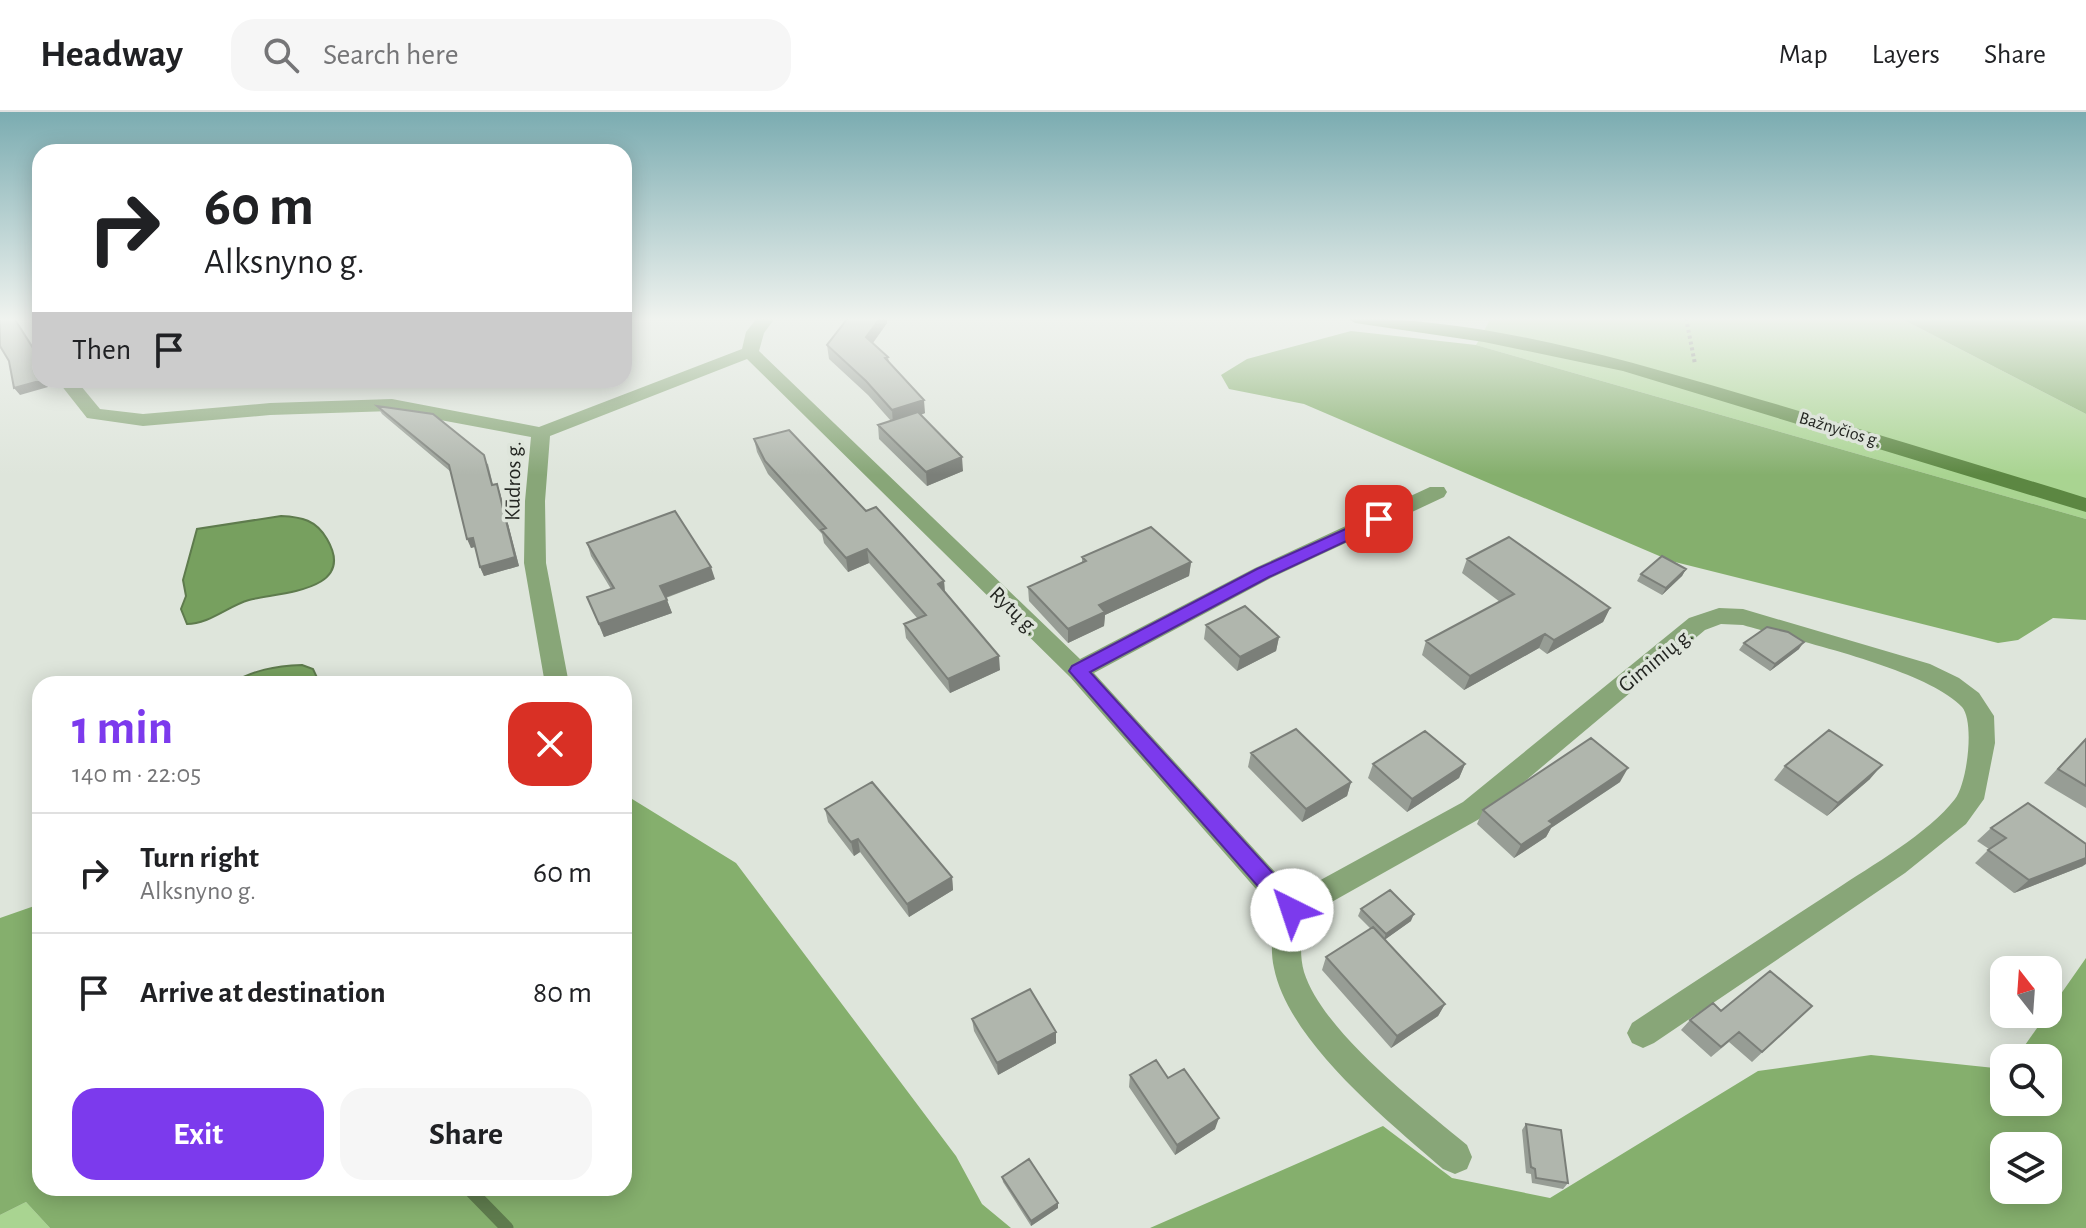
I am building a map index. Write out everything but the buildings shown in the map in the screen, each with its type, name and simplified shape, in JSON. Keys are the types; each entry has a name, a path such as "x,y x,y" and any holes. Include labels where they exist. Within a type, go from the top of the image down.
{"main road":[{"name":"Bažnyčios g.","path":"1634,370 2086,505"}],"street":[{"path":"541,433 703,370"},
{"name":"Rytų g.","path":"769,370 1078,671 1292,910"},
{"name":"Kūdros g.","path":"73,388 94,414 143,420 270,409 392,405 541,433 535,501 535,563 556,676"},
{"path":"1078,671 1263,573 1437,492"},
{"name":"Giminių g.","path":"1292,910 1472,810 1697,624 1719,616 1743,617 1922,670 1950,684 1970,700 1982,716 1982,743 1971,799 1957,816 1895,865 1643,1033"},
{"path":"1292,910 1286,954 1292,981 1323,1029 1399,1108 1455,1157"}],"path":[{"path":"1689,384 1693,370"}],"shaded area":[{"path":"1229,370 1564,370 2086,519 2086,620 2053,618 2018,640 1998,643 1671,561 1304,404 1229,389 1221,375"},
{"path":"1564,370 2001,370 2086,414 2086,519"},
{"path":"2001,370 2086,370 2086,414"},
{"path":"281,516 308,521 323,533 334,557 332,570 311,586 249,600 203,621 187,624 181,609 186,596 183,580 197,529"},
{"path":"302,665 313,669 316,676 245,676 264,670"},
{"path":"632,799 736,863 956,1156 982,1204 1011,1228 50,1228 26,1202 0,1215 0,918 32,907 32,1196 632,1196"},
{"path":"2086,958 2086,1228 1150,1228 1383,1126 1452,1178 1550,1198 1758,1071 1871,1055 1990,1068 1990,1116 2062,1116 2062,1044 2026,1044 2037,1028 2062,1028 2062,992"},
{"path":"26,1202 50,1228 0,1228 0,1215"}],"waterway":[{"path":"476,1196 507,1228"}],"route":[{"path":"1292,910 1078,671 1263,573 1379,519"}]}
